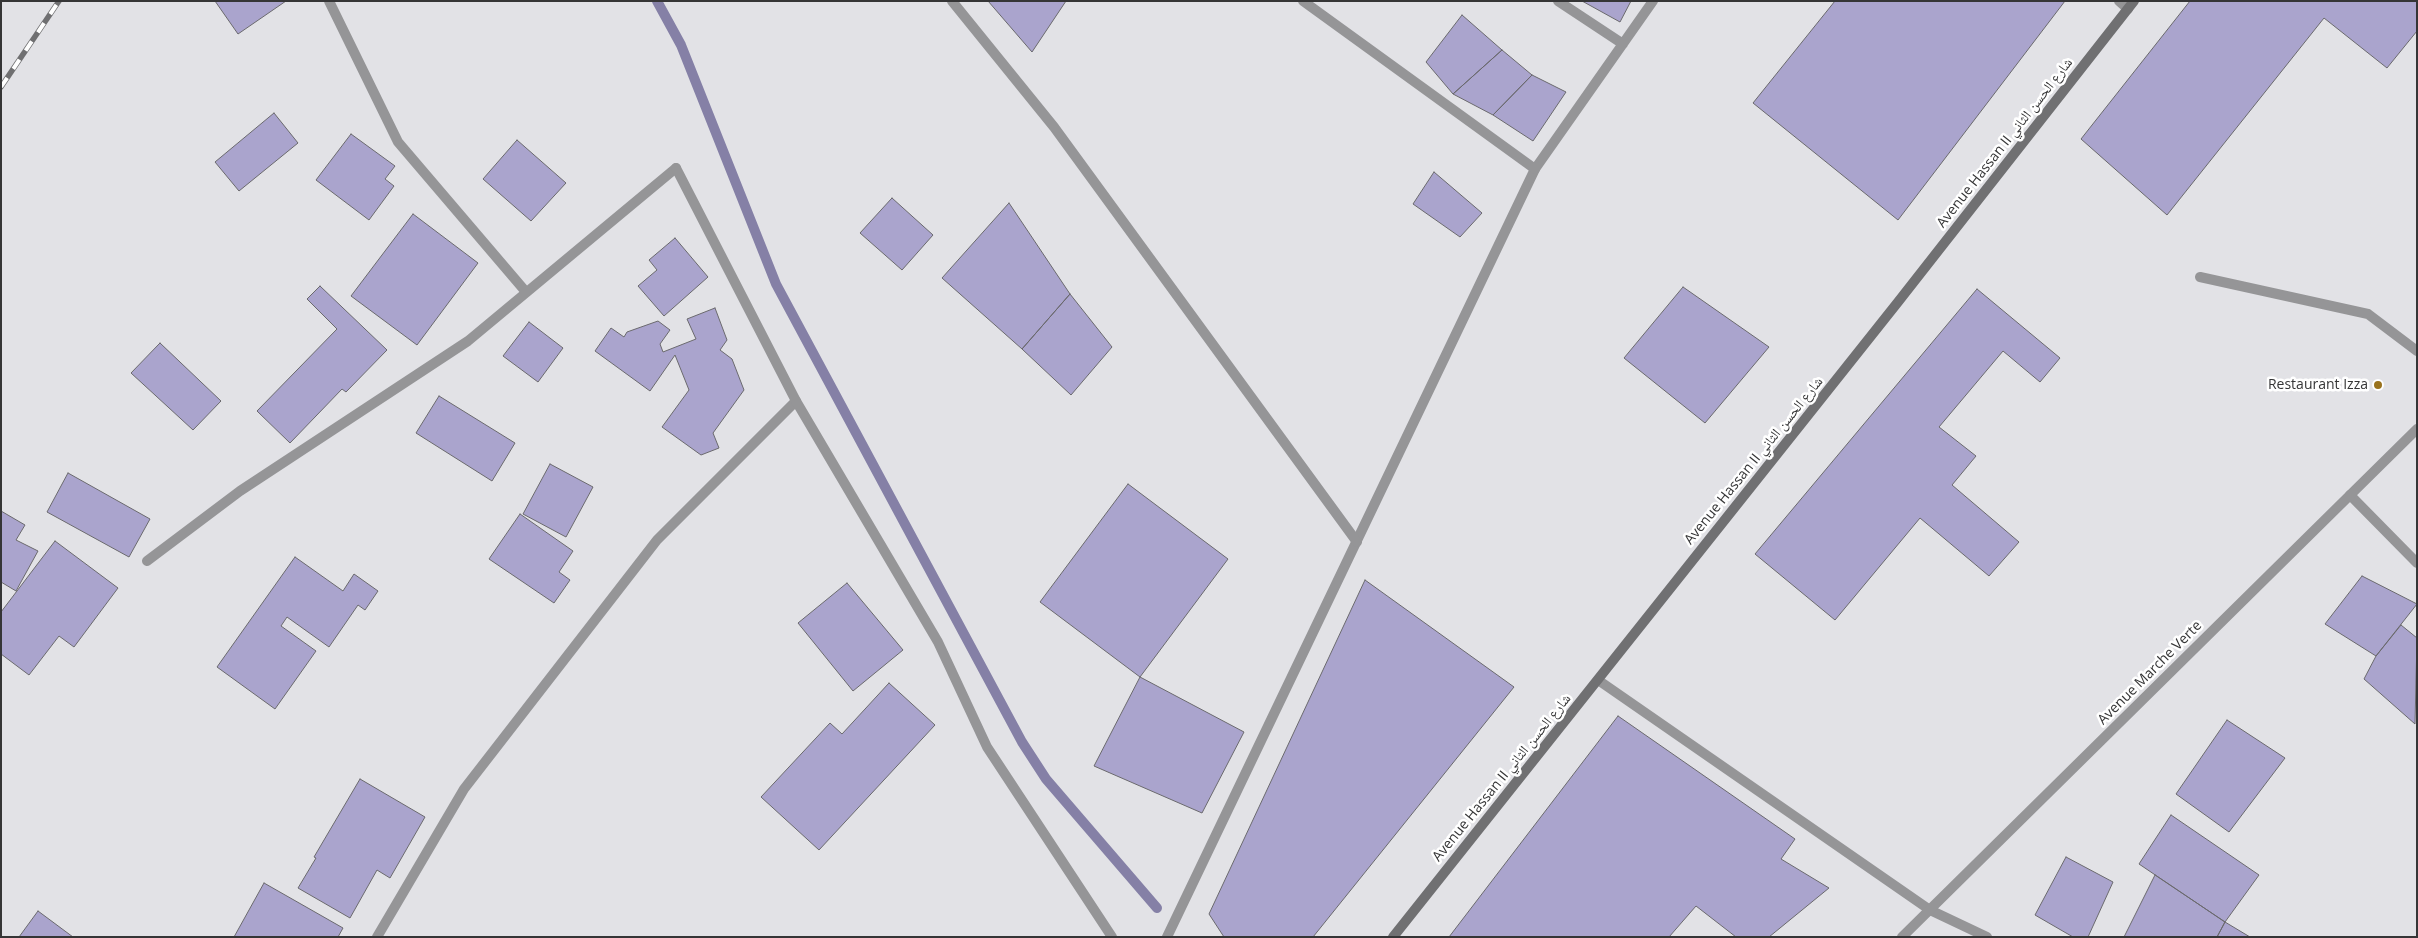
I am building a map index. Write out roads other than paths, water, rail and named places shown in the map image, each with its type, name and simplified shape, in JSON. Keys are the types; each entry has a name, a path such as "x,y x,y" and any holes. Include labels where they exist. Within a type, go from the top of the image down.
{"street":[{"path":"329,1 398,142 526,292"},
{"path":"952,1 1054,127 1356,542"},
{"path":"1303,1 1535,169"},
{"path":"1558,1 1623,44"},
{"path":"1167,937 1535,169 1653,1"},
{"path":"2119,1 2131,5"},
{"name":"Avenue Hassan II شارع الحسن الثاني","path":"1393,937 2131,5"},
{"path":"147,561 240,491 468,341 676,168 796,401 938,642 987,747 1112,937"},
{"path":"2200,277 2368,314 2417,351"},
{"path":"377,937 464,789 657,540 796,401"},
{"name":"Avenue Marche Verte","path":"1902,937 2417,429"},
{"path":"2350,495 2417,563"},
{"path":"1598,680 1930,910 1987,937"}],"waterway":[{"path":"657,1 681,45 776,284 1022,742 1046,779 1157,908"}],"railway":[{"path":"1,87 59,1"}],"place":[{"name":"Restaurant Izza","path":"2378,385"}]}
